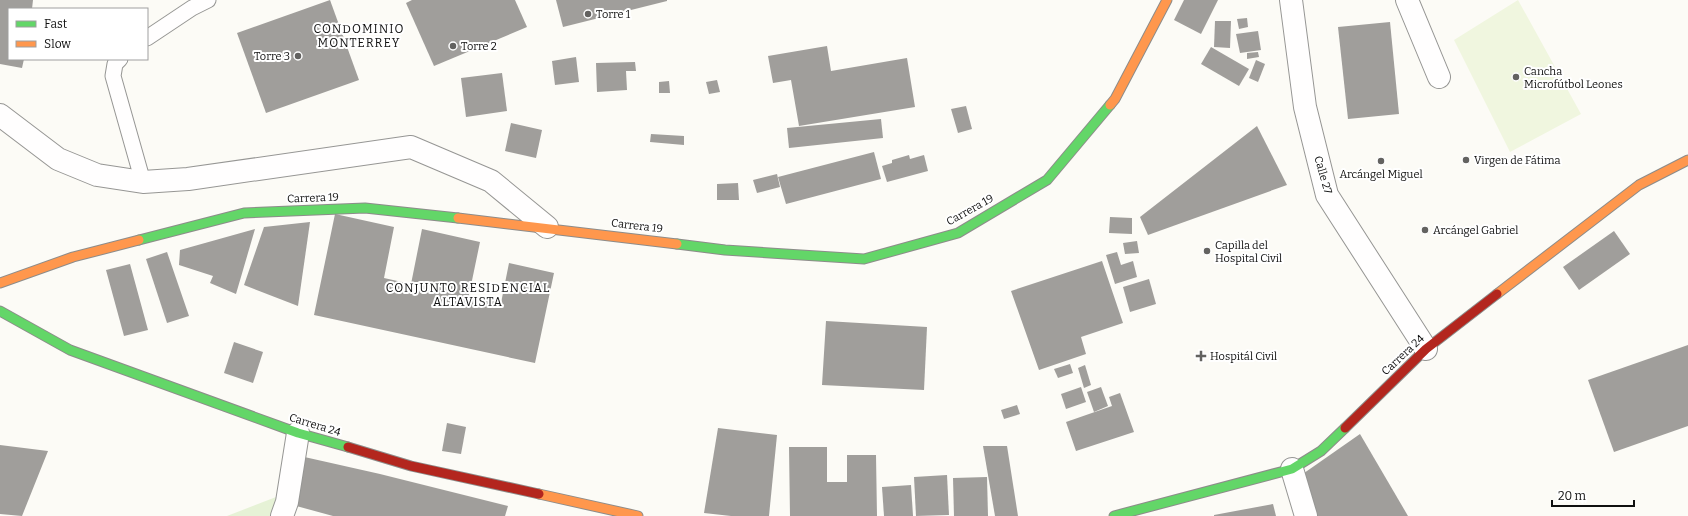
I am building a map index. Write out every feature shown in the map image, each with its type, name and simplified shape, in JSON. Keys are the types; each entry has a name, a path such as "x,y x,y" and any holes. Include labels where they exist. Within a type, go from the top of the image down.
{"street":[{"name":"Carrera 19","path":"0,283 73,257 244,213 365,208 547,227 725,250 864,259 958,233 1046,180 1115,99 1167,0"},
{"name":"Calle 27","path":"1291,0 1305,107 1327,195 1426,349"},
{"path":"1407,0 1439,77"},
{"path":"0,115 58,159 97,175 143,182 188,179 412,147 490,181 547,227"},
{"name":"Carrera 24","path":"1114,516 1292,469 1320,451 1426,349 1639,185 1688,160"},
{"name":"Carrera 24","path":"0,311 70,350 298,433 411,466 638,516"},
{"path":"282,516 287,502 298,433"},
{"path":"1292,469 1306,516"}],"lane":[{"path":"148,37 192,8 208,0"},
{"path":"119,60 115,64 113,76 143,182"}],"green space":[{"name":"Cancha Microfútbol Leones","path":"1518,0 1581,114 1510,152 1454,40"},
{"path":"276,497 271,516 227,516"}],"building":[{"path":"0,0 33,0 32,8 8,8 8,60 24,60 22,68 0,64"},
{"name":"Torre 3","path":"330,0 359,80 266,113 237,33"},
{"name":"Torre 2","path":"412,0 515,0 527,27 434,66 406,3"},
{"name":"Torre 1","path":"556,0 667,0 667,1 563,27"},
{"path":"1184,0 1218,0 1201,34 1174,20"},
{"path":"1247,18 1248,27 1239,29 1237,19"},
{"path":"1215,21 1231,21 1230,48 1214,47"},
{"path":"1390,22 1399,114 1348,119 1338,27"},
{"path":"1258,31 1261,50 1240,53 1236,34"},
{"path":"827,46 831,71 907,58 915,107 799,126 791,80 773,83 768,56"},
{"path":"1211,47 1249,69 1239,86 1201,64"},
{"path":"1258,52 1259,57 1247,59 1247,53"},
{"path":"576,57 579,82 555,85 552,61"},
{"path":"1256,60 1265,64 1258,82 1249,78"},
{"path":"635,62 636,71 626,71 627,90 597,92 596,63"},
{"path":"502,73 507,111 466,117 461,78"},
{"path":"717,80 720,92 709,94 706,82"},
{"path":"669,81 670,93 659,93 659,82"},
{"path":"966,106 972,129 958,133 951,109"},
{"path":"881,119 883,138 789,148 787,128"},
{"path":"511,123 542,130 536,158 505,151"},
{"path":"1257,126 1287,185 1148,235 1140,217"},
{"path":"651,134 684,136 684,145 650,142"},
{"path":"874,152 881,179 786,204 778,177"},
{"path":"909,155 910,159 924,155 928,171 887,182 882,166 892,163 892,160"},
{"path":"777,174 780,187 757,193 753,180"},
{"path":"738,183 739,200 717,200 717,184"},
{"path":"335,214 394,227 384,278 411,284 422,229 480,242 469,295 501,303 509,263 554,273 535,363 314,315"},
{"path":"1110,217 1132,218 1132,234 1109,233"},
{"path":"310,222 298,306 244,285 264,227"},
{"path":"255,229 236,294 210,283 213,276 179,265 180,250"},
{"path":"1614,231 1630,254 1579,290 1563,267"},
{"path":"1137,241 1139,253 1125,254 1123,243"},
{"path":"167,252 189,316 167,323 146,259"},
{"path":"1117,252 1121,265 1133,261 1137,277 1115,284 1106,255"},
{"path":"1102,261 1123,323 1081,337 1086,354 1039,370 1011,291"},
{"path":"130,264 148,330 124,336 106,270"},
{"path":"1149,279 1156,304 1130,312 1123,287"},
{"path":"826,321 927,327 924,390 822,385"},
{"path":"234,342 263,352 253,383 224,373"},
{"path":"1688,345 1688,426 1614,452 1588,380"},
{"path":"1070,364 1073,373 1058,378 1054,369"},
{"path":"1085,365 1091,385 1084,388 1078,368"},
{"path":"1081,387 1086,402 1066,409 1061,394"},
{"path":"1101,387 1108,406 1094,412 1087,392"},
{"path":"1120,393 1134,432 1076,451 1066,422 1112,406 1109,397"},
{"path":"1017,405 1020,414 1004,419 1001,410"},
{"path":"447,423 466,427 461,454 442,451"},
{"path":"718,428 777,435 769,516 731,516 704,513"},
{"path":"1360,434 1408,516 1312,516 1297,478"},
{"path":"0,445 48,451 22,516 0,514"},
{"path":"983,446 1007,446 1018,516 995,516"},
{"path":"789,447 827,447 827,482 847,482 847,455 876,455 877,516 790,516"},
{"path":"300,456 508,506 505,516 333,516 289,504"},
{"path":"947,475 949,515 916,516 914,477"},
{"path":"987,477 988,516 954,516 953,478"},
{"path":"911,485 913,516 884,516 882,487"},
{"path":"1273,504 1276,516 1214,516 1214,515"}],"traffic: fast":[{"path":"677,244 725,250 864,259 958,233 1047,180 1110,105"},
{"path":"139,240 244,213 365,208 458,218"},
{"path":"0,311 70,350 298,433 348,447"},
{"path":"1114,516 1292,469 1321,451 1345,428"}],"traffic: slow":[{"path":"1110,105 1115,99 1167,0"},
{"path":"1497,294 1639,185 1688,160"},
{"path":"458,218 677,244"},
{"path":"0,283 73,257 139,240"},
{"path":"539,494 638,516"}],"traffic: jam":[{"path":"1345,428 1426,349 1497,294"},
{"path":"348,447 411,466 539,494"}],"place":[{"name":"Torre 1","path":"588,14"},
{"name":"Torre 2","path":"453,46"},
{"name":"Torre 3","path":"298,56"},
{"name":"Cancha Microfútbol Leones","path":"1516,77"},
{"name":"Virgen de Fátima","path":"1466,160"},
{"name":"Arcángel Miguel","path":"1381,161"},
{"name":"Arcángel Gabriel","path":"1425,230"},
{"name":"Capilla del Hospital Civil","path":"1207,251"},
{"name":"Hospitál Civil","path":"1201,356"}],"district":[{"name":"CONDOMINIO MONTERREY","path":"359,36"},
{"name":"CONJUNTO RESIDENCIAL ALTAVISTA","path":"468,295"}]}
